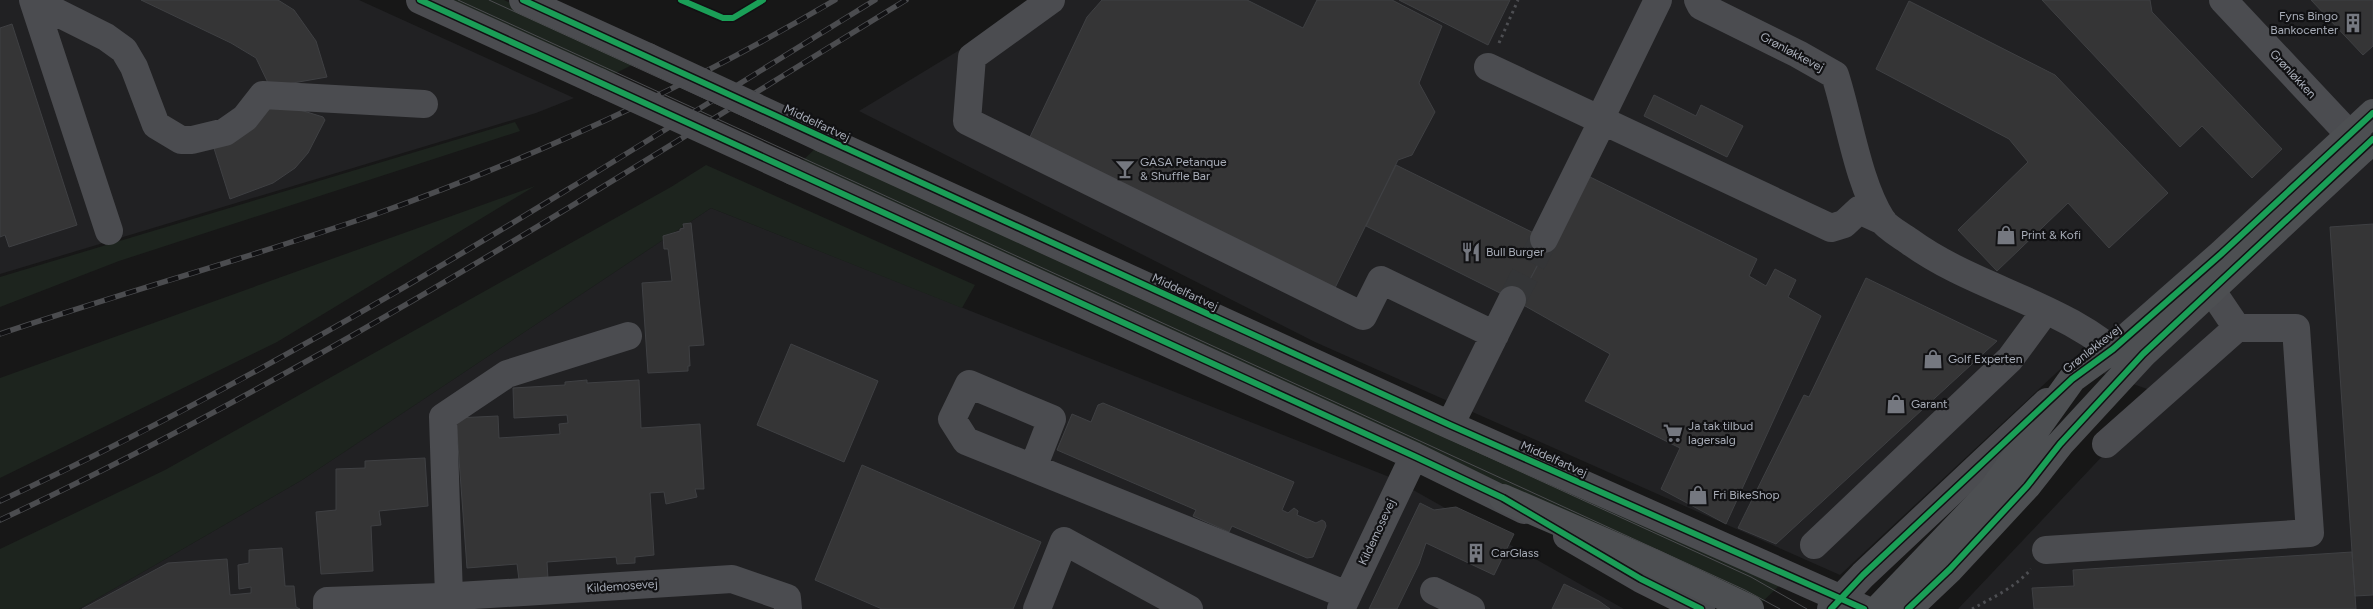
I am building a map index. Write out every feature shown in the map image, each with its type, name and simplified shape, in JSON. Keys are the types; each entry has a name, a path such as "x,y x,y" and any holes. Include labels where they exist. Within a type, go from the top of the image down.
{"main road":[{"name":"Grønløkkevej","path":"2072,379 2122,358 2212,291 2362,141 2373,113"},
{"name":"Grønløkkevej","path":"1908,609 1950,569 2020,493 2060,444 2122,358 2362,141"},
{"path":"1878,609 1993,489 2072,379"},
{"path":"1503,498 1651,562 1750,609"}],"street":[{"path":"34,0 106,37 124,50 134,67 156,125 181,140 192,140 225,132 245,118 263,96 424,104"},
{"path":"34,0 109,231"},
{"path":"420,0 1503,498 1641,579 1701,609"},
{"name":"Middelfartvej","path":"523,0 1450,425 1796,578 1839,606"},
{"path":"1051,0 972,57 967,121 1363,316 1381,280 1495,335"},
{"path":"1544,238 1658,0"},
{"name":"Grønløkken","path":"2223,0 2362,141"},
{"name":"Grønløkkevej","path":"1696,2 1836,75 1870,194 1883,221 1928,255 2046,310 2122,358"},
{"path":"1488,68 1832,228 1844,224 1859,210 1883,221"},
{"path":"2212,291 2237,328"},
{"path":"1450,425 1512,300"},
{"path":"1814,545 2010,359 2046,310"},
{"path":"2046,550 2310,533 2296,328 2237,328 2106,444"},
{"path":"444,601 443,417 507,374 628,336"},
{"name":"Grønløkkevej","path":"1839,606 2072,379"},
{"name":"Kildemosevej","path":"1344,602 1414,456"},
{"path":"1033,468 1344,602"},
{"path":"1037,609 1064,541 1189,609"},
{"name":"Kildemosevej","path":"327,609 327,602 444,601 732,579 787,598 788,609"},
{"path":"1434,591 1471,609"}],"path":[{"path":"1488,68 1518,0"},
{"path":"1972,609 2025,577 2046,550"}],"shaded area":[{"path":"0,0 359,0 574,98 536,113 0,274"},
{"path":"440,0 504,0 638,62 608,77"},
{"path":"1042,0 2373,0 2373,609 1958,609 2161,394 2069,361 1840,575 1315,342 859,111"},
{"path":"515,122 520,131 119,261 0,307 0,277"},
{"path":"819,145 1780,585 1758,606 799,164"},
{"path":"706,165 975,285 962,308 711,208 302,480 79,609 0,609 0,549 165,470 671,187"},
{"path":"535,186 277,342 0,478 0,378"},
{"path":"711,208 1392,478 1624,609 79,609 302,480"}],"building":[{"path":"141,0 278,0 294,10 316,41 327,77 270,87 256,58 231,43"},
{"path":"1102,0 1247,0 1303,28 1317,0 1392,0 1442,26 1419,83 1435,112 1412,155 1398,160 1332,294 1029,139 1087,17"},
{"path":"1399,0 1510,0 1488,45"},
{"path":"2042,0 2150,0 2152,12 2282,149 2252,178 2202,126 2180,147"},
{"name":"Fyns Bingo Bankocenter","path":"2311,0 2373,0 2373,46 2363,55"},
{"path":"1909,1 2055,75 2168,193 2109,248 2068,203 1997,271 1958,230 2028,162 2009,139 1876,69"},
{"path":"12,24 77,225 9,247 5,235 0,237 0,28"},
{"path":"1654,95 1696,116 1701,105 1743,126 1727,157 1644,116"},
{"path":"271,101 323,117 325,120 308,153 295,168 273,183 230,199 212,142"},
{"path":"1396,165 1550,241 1518,302 1366,226"},
{"path":"1586,175 1757,259 1749,276 1766,286 1775,269 1796,280 1788,297 1821,316 1726,524 1661,489 1680,448 1585,401 1610,354 1518,302"},
{"path":"691,223 704,345 689,346 690,366 688,366 688,371 648,373 642,283 672,281 668,249 664,249 663,236 680,231 680,229 684,228 683,224"},
{"path":"2373,224 2373,595 2355,596 2330,227"},
{"path":"1866,278 1997,341 1776,544 1738,528 1804,395 1809,397"},
{"path":"791,344 878,381 844,462 757,425"},
{"path":"587,380 587,383 639,380 641,428 700,424 704,489 695,489 697,497 666,504 664,492 650,493 654,555 635,557 635,563 617,564 616,557 547,562 548,579 519,580 517,564 467,568 456,418 498,416 499,438 560,434 559,424 568,423 567,415 514,418 513,388 565,385 565,382"},
{"path":"1103,403 1294,482 1282,510 1288,513 1294,508 1298,511 1297,515 1316,523 1322,520 1325,522 1326,526 1313,557 1307,558 1232,526 1229,532 1193,516 1196,510 1057,450 1072,414 1091,422 1098,405"},
{"path":"425,458 428,506 379,511 381,525 371,526 373,571 321,574 316,512 336,510 336,469 365,468 365,461"},
{"path":"862,465 1041,542 1013,609 882,609 815,580"},
{"name":"CarGlass","path":"1420,503 1434,510 1456,507 1514,534 1494,575 1426,543 1419,564 1397,609 1369,609"},
{"path":"282,548 285,586 294,586 296,607 300,609 82,609 168,563 227,559 230,595 251,593 251,587 239,589 238,565 249,563 249,550"},
{"path":"2352,552 2356,609 2034,609 2032,588 2074,586 2073,570"},
{"path":"1564,584 1599,601 1610,609 1552,609"}],"tunnel":[{"path":"1512,300 1544,239"}],"tram line":[{"path":"458,0 1745,590 1780,609"},
{"path":"489,0 1751,577 1807,609"}],"railway":[{"path":"0,334 329,230 495,169 611,118 668,90 780,32 835,0"},
{"path":"0,501 114,446 226,388 336,326 553,198 875,0"},
{"path":"0,520 117,463 233,402 347,338 460,273 906,0"}],"cycle path":[{"path":"420,0 1503,498 1641,579 1701,609"},
{"path":"523,0 1450,425 1864,609"},
{"path":"681,0 723,18 733,18 763,0"},
{"path":"1831,609 1863,575 2072,379 2113,349 2221,254 2373,113"},
{"path":"1908,609 1950,569 2027,486 2060,444 2143,354 2373,139"}],"place":[{"name":"Fyns Bingo Bankocenter","path":"2353,23"},
{"name":"GASA Petanque & Shuffle Bar","path":"1125,169"},
{"name":"Print & Kofi","path":"2006,235"},
{"name":"Bull Burger","path":"1471,252"},
{"name":"Golf Experten","path":"1933,359"},
{"name":"Garant","path":"1896,404"},
{"name":"Ja tak tilbud lagersalg","path":"1673,433"},
{"name":"Fri BikeShop","path":"1698,495"},
{"name":"CarGlass","path":"1476,553"}]}
